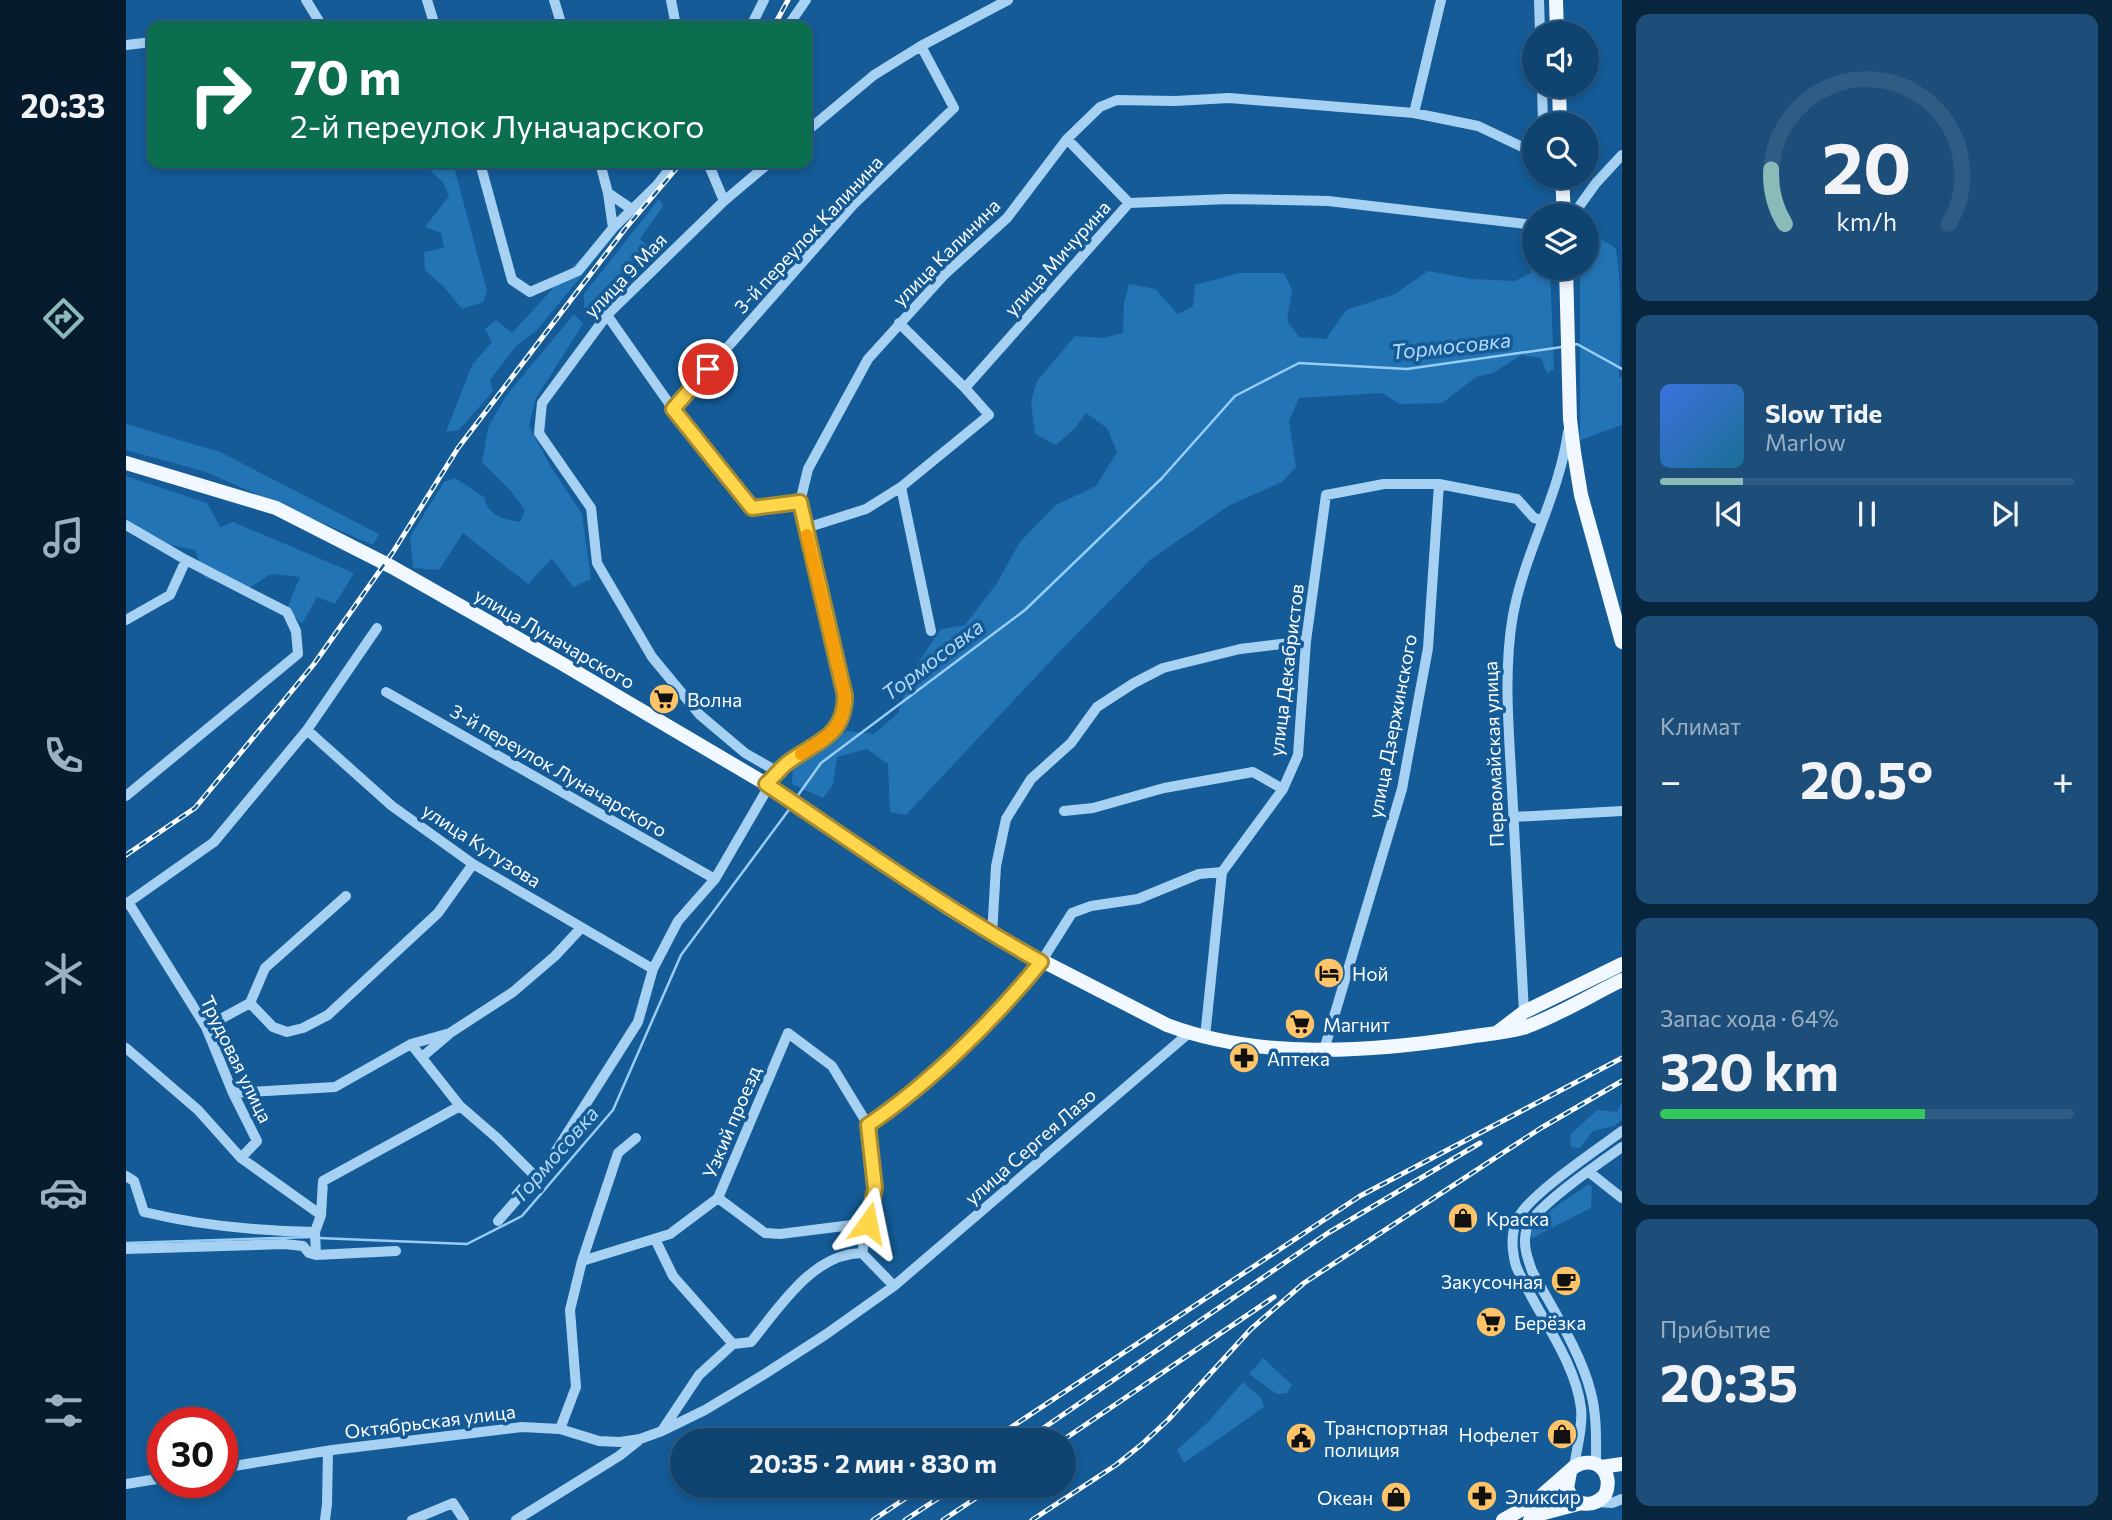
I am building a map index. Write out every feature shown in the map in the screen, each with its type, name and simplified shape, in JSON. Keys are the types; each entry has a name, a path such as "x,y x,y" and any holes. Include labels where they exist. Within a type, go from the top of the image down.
{"main road":[{"path":"1556,0 1557,21"},
{"name":"Первомайская улица","path":"1566,280 1570,419 1581,495 1622,642"},
{"name":"улица Луначарского","path":"126,463 276,508 392,567 768,785 946,906 992,934 1041,962 1167,1025 1189,1033 1252,1045 1324,1049 1432,1042 1525,1027 1622,980"},
{"path":"1498,1032 1524,1012 1622,964"},
{"path":"1524,1012 1525,1027"},
{"path":"1503,1520 1533,1503 1582,1462 1599,1465 1622,1464"},
{"path":"1599,1465 1609,1480 1608,1490"},
{"path":"1572,1469 1567,1488 1572,1498 1582,1503"},
{"path":"1530,1520 1540,1514 1582,1503 1597,1502 1622,1479"}],"street":[{"path":"306,0 320,21"},
{"path":"427,0 433,21"},
{"path":"554,0 560,21"},
{"path":"671,0 675,21"},
{"path":"754,21 764,0"},
{"path":"791,21 806,0"},
{"path":"812,127 874,75 921,46 1007,0"},
{"path":"1415,113 1441,0"},
{"path":"1539,0 1540,21"},
{"path":"126,45 147,43"},
{"name":"3-й переулок Калинина","path":"673,409 853,205 954,108 921,46"},
{"name":"улица Калинина","path":"498,1221 547,1165 638,1022 653,969 678,921 715,879 768,785 786,764 829,736 839,726 845,712 845,696 800,502 808,469 868,359 944,274 1007,218 1067,139 1100,107 1117,100 1229,98 1415,113 1478,126 1522,147"},
{"path":"1067,139 1129,203"},
{"path":"1582,203 1622,155"},
{"path":"481,168 512,280 530,292 578,271 613,228 657,186 670,168"},
{"path":"601,168 613,228"},
{"path":"710,168 724,201"},
{"name":"улица 9 Мая","path":"763,168 724,201 607,315 542,403 539,433 591,508 597,563 652,657 700,715 745,753 778,772"},
{"path":"608,193 633,210"},
{"name":"улица Мичурина","path":"965,388 1129,203 1229,199 1328,201 1522,223"},
{"path":"607,315 673,409 752,508 800,502"},
{"path":"806,528 866,509 901,487 989,415 899,323"},
{"name":"Первомайская улица","path":"1524,1012 1507,684 1508,654 1513,614 1524,572 1559,480 1570,419"},
{"name":"улица Декабристов","path":"1222,872 1283,789 1298,755 1306,641 1326,495 1384,484 1439,484"},
{"path":"1439,484 1517,499 1534,517 1543,520"},
{"name":"улица Дзержинского","path":"1324,1049 1402,789 1428,648 1439,484"},
{"path":"901,487 931,631"},
{"path":"126,525 186,560 287,612 296,631 298,654 126,796"},
{"path":"126,620 170,595 186,560"},
{"path":"127,903 214,842 307,730 377,628"},
{"path":"992,934 996,866 1006,820 1031,779 1071,743 1097,707 1163,668 1240,649 1306,641"},
{"name":"3-й переулок Луначарского","path":"386,692 715,879"},
{"name":"улица Кутузова","path":"307,730 392,806 473,864 653,969"},
{"path":"1064,811 1093,808 1164,788 1253,772 1283,789"},
{"path":"1513,817 1622,811"},
{"path":"250,1003 273,1027 287,1032 303,1028 328,1014 438,913 473,864"},
{"path":"862,1253 875,1188 868,1125 903,1102 1011,1000 1041,962 1072,914 1091,906 1138,899 1199,874 1222,872 1205,1037"},
{"path":"206,1027 250,1003 265,968 346,896"},
{"name":"Трудовая улица","path":"127,903 206,1027 233,1093 257,1141 241,1158"},
{"path":"422,1057 450,1033 513,992 555,956 581,928"},
{"name":"Узкий проезд","path":"582,1261 670,1234 718,1198 788,1032 832,1066 868,1125"},
{"path":"233,1093 335,1087 411,1044 450,1033"},
{"name":"улица Сергея Лазо","path":"640,1439 705,1410 825,1335 894,1286 1189,1033"},
{"path":"411,1044 460,1106 535,1176"},
{"path":"126,1048 198,1110 241,1158 321,1215"},
{"path":"316,1255 315,1232 321,1215 323,1181 460,1106"},
{"path":"1572,1469 1581,1423 1578,1395 1566,1365 1516,1266 1513,1250 1514,1229 1522,1211 1538,1196 1622,1131"},
{"path":"560,1429 576,1387 570,1310 582,1261 618,1153 636,1138"},
{"path":"1599,1465 1591,1392 1578,1359 1532,1271 1525,1240 1532,1219 1622,1147"},
{"path":"1589,1172 1622,1198"},
{"path":"126,1176 134,1181 144,1212 191,1223 315,1232"},
{"path":"718,1198 765,1233 780,1234 868,1223"},
{"path":"655,1239 673,1276 733,1344"},
{"path":"126,1249 284,1244 303,1246 309,1253 316,1255 396,1251"},
{"path":"662,1431 699,1375 733,1344 751,1342 786,1298 821,1266 851,1253 862,1253 894,1286"},
{"name":"Октябрьская улица","path":"238,1465 328,1451 522,1427 560,1429 600,1441 640,1439"},
{"path":"516,1520 619,1456 640,1439"},
{"path":"325,1520 328,1451"},
{"path":"126,1485 147,1481"},
{"path":"1597,1502 1612,1503 1622,1499"},
{"path":"412,1520 453,1503 464,1520"}],"shaded area":[{"path":"428,168 454,168 487,291 483,302 462,309 425,270 424,252 444,248 441,233 425,227 449,196 443,182"},
{"path":"659,199 663,206 640,239 651,249 643,261 624,267 614,291 594,313 584,307 584,294"},
{"path":"623,212 629,218 537,330 517,345 490,380 493,391 459,430 446,432 472,365 492,342 485,329 496,320 512,333"},
{"path":"1599,238 1615,248 1617,258 1622,425 1580,440 1580,280 1599,280"},
{"path":"1428,271 1472,279 1515,281 1522,278 1522,280 1550,280 1554,369 1547,373 1541,358 1521,355 1493,373 1476,377 1442,403 1400,404 1382,393 1299,398 1289,421 1296,467 1282,482 1230,505 1151,559 1061,650 906,815 890,812 888,764 867,749 837,757 833,785 823,798 792,784 793,766 847,731 874,734 898,713 912,672 941,629 965,625 997,583 1020,542 1056,505 1096,486 1117,452 1107,428 1086,413 1074,429 1056,445 1035,434 1031,401 1037,381 1075,336 1103,338 1123,333 1124,303 1129,284 1155,289 1178,314 1193,306 1195,285 1239,273 1284,273 1292,290 1287,321 1299,337 1326,339 1346,310 1395,294"},
{"path":"574,314 583,324 536,398 529,426 551,467 582,514 591,579 573,587 552,558 528,584 463,533 439,570 413,568 410,537 444,482 455,478 484,497 497,516 520,522 525,510 510,490 482,462 488,428 506,396"},
{"path":"126,424 220,452 379,534 373,545 206,472 126,450"},
{"path":"126,476 207,503 220,527 233,522 354,573 335,604 317,597 302,624 287,609 300,577 271,574 249,588 205,578 195,550 170,545 126,519"},
{"path":"1622,1102 1622,1120 1614,1126 1593,1131 1580,1148 1571,1147 1570,1135 1597,1110 1617,1112"},
{"path":"1589,1184 1592,1187 1591,1208 1532,1238 1530,1235 1535,1227 1549,1212"},
{"path":"1263,1358 1292,1385 1287,1393 1277,1394 1249,1374"},
{"path":"1243,1382 1261,1398 1264,1407 1184,1463 1177,1450 1208,1422"}],"waterway":[{"name":"Тормосовка","path":"1572,345 1577,344 1622,369"},
{"name":"Тормосовка","path":"796,798 821,763 1025,610 1162,478 1235,396 1299,363 1407,369 1562,347"},
{"name":"Тормосовка","path":"318,1238 467,1244 522,1216 613,1110 681,955 791,807"},
{"name":"Тормосовка","path":"126,1243 312,1237"}],"railway":[{"path":"777,21 788,0"},
{"path":"126,855 195,808 314,664 393,552 458,448 625,229 677,168"},
{"path":"1010,1428 1360,1196 1622,1058"},
{"path":"1032,1520 1116,1465 1141,1445 1168,1420 1251,1329 1304,1283 1541,1128 1622,1081"},
{"path":"1044,1428 1328,1233 1480,1143"},
{"path":"1076,1431 1274,1297"},
{"path":"873,1520 906,1498"},
{"path":"905,1520 939,1498"},
{"path":"943,1520 976,1498"}],"slow traffic":[{"path":"801,754 829,736 839,726 845,712 845,696 807,535"}],"place":[{"name":"Волна","path":"664,699"},
{"name":"Ной","path":"1329,973"},
{"name":"Магнит","path":"1300,1024"},
{"name":"Аптека","path":"1244,1058"},
{"name":"Краска","path":"1463,1218"},
{"name":"Закусочная","path":"1566,1281"},
{"name":"Берёзка","path":"1491,1322"},
{"name":"Нофелет","path":"1562,1434"},
{"name":"Транспортная полиция","path":"1301,1438"},
{"name":"Эликсир","path":"1482,1496"},
{"name":"Океан","path":"1396,1497"}],"route":[{"path":"708,369 673,409 752,508 800,502 845,696 845,712 839,726 829,736 786,764 766,784 946,906 1041,962 1011,1000 903,1102 868,1125 875,1188 868,1223"}]}
